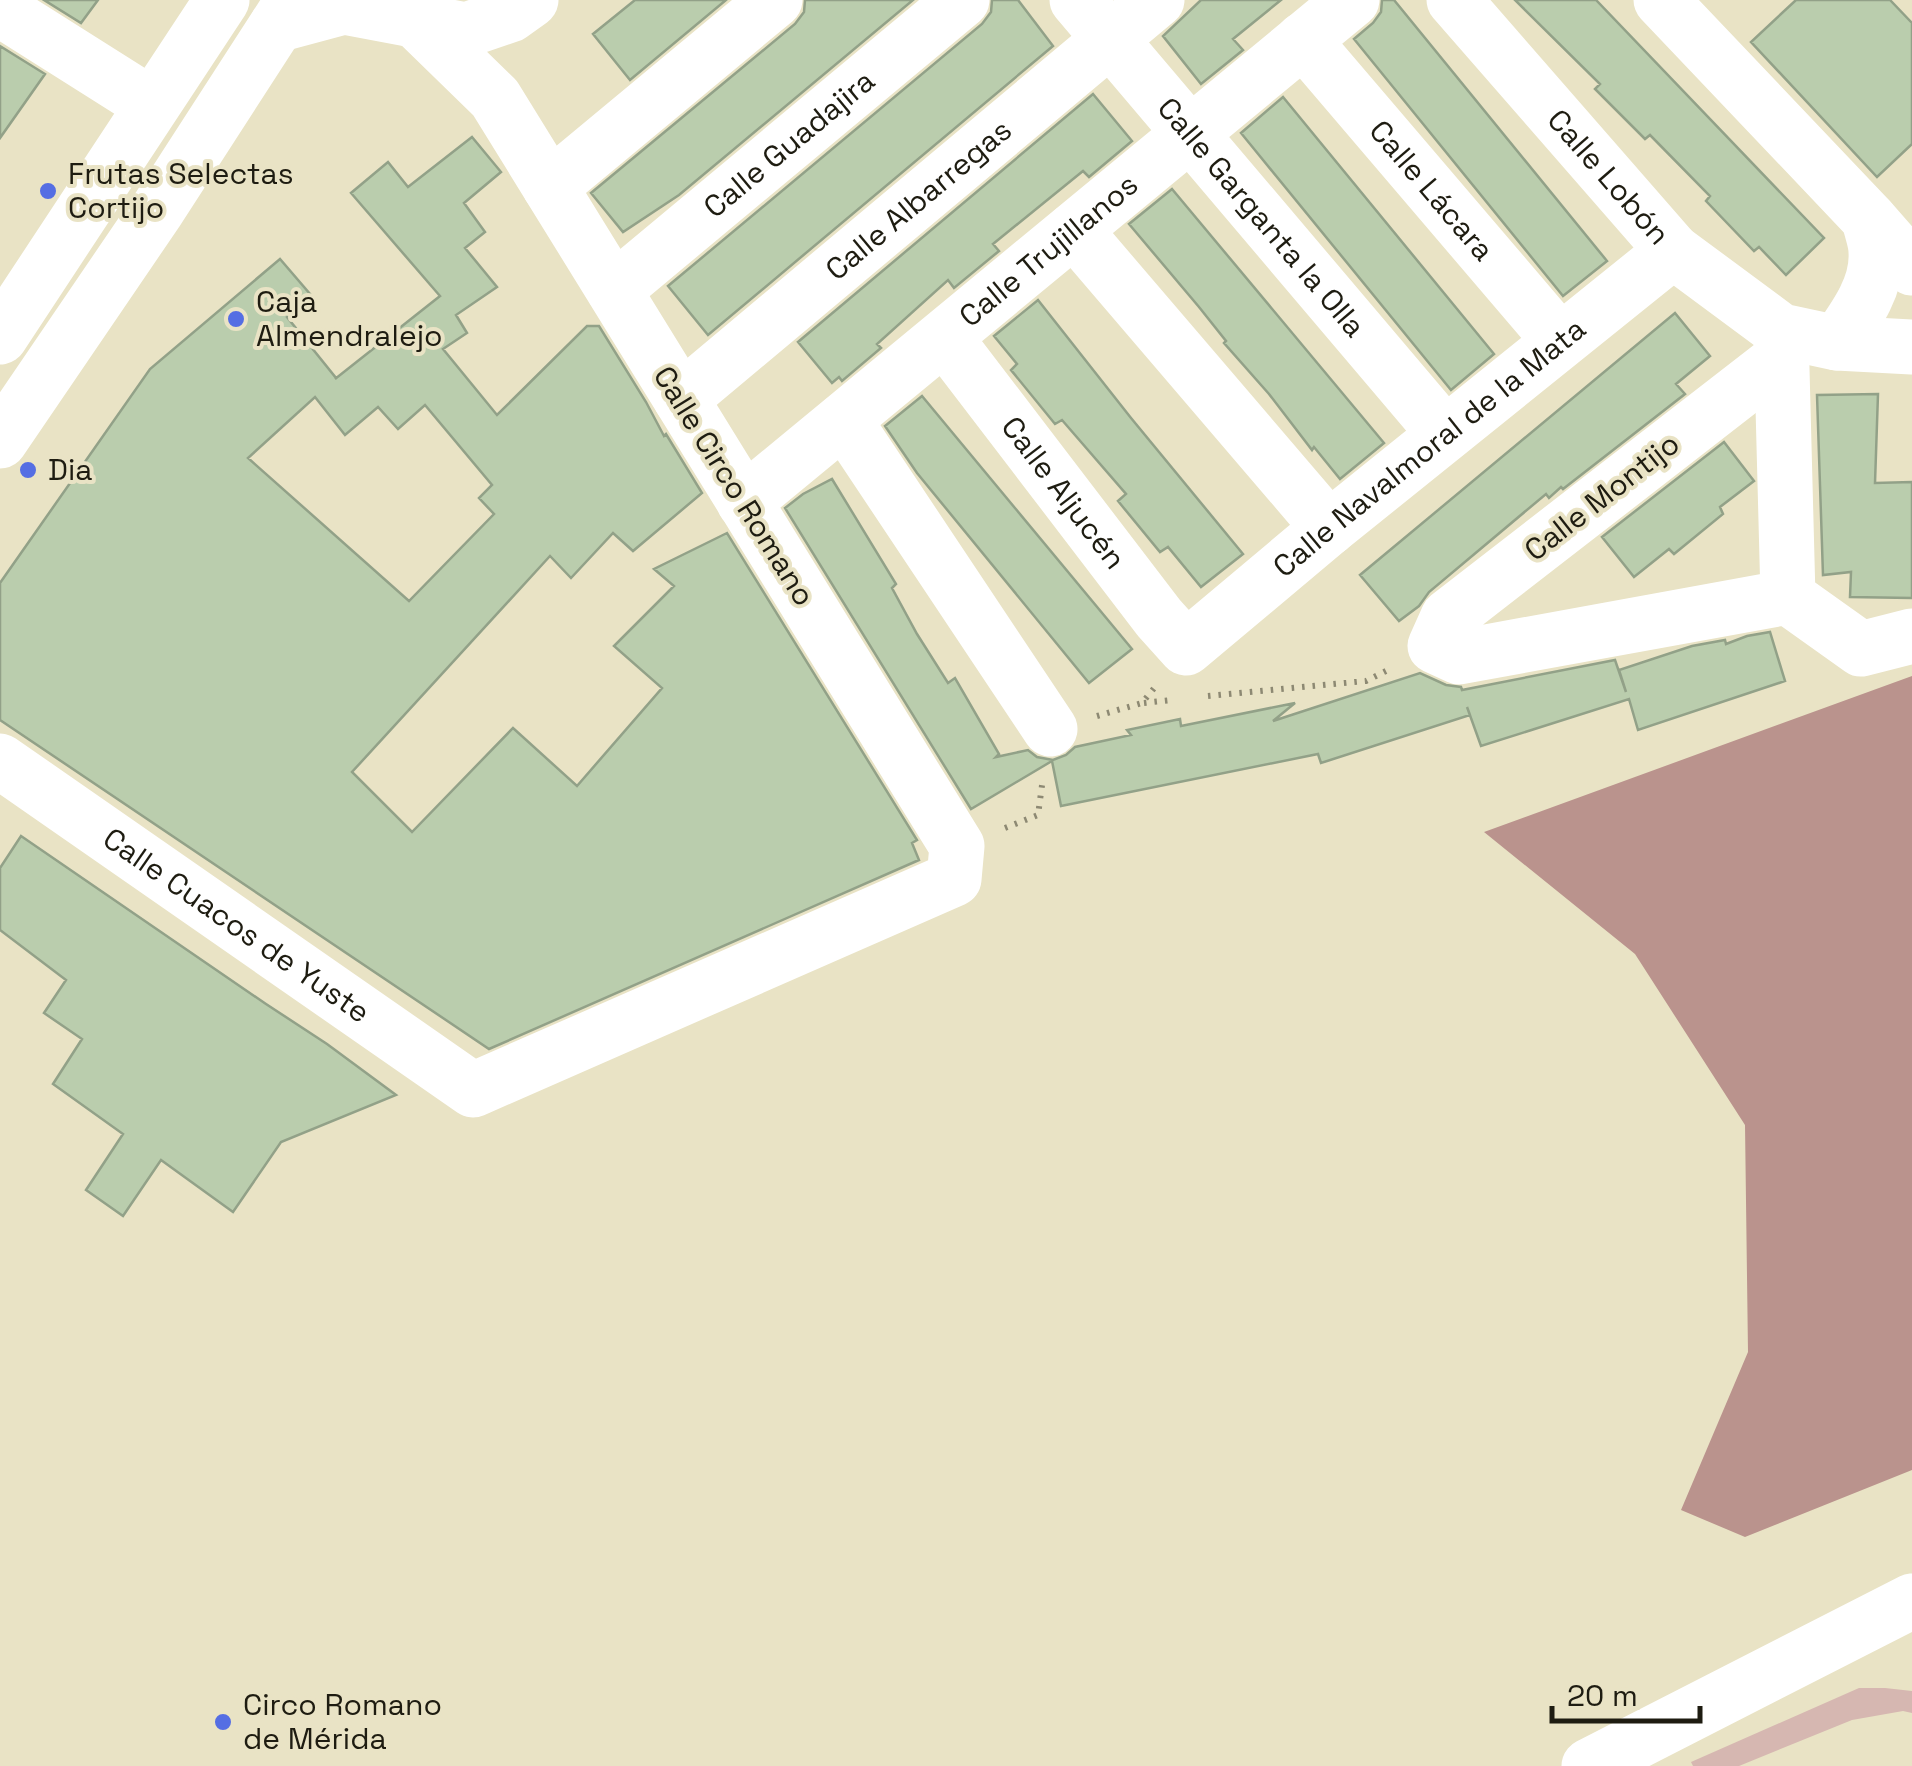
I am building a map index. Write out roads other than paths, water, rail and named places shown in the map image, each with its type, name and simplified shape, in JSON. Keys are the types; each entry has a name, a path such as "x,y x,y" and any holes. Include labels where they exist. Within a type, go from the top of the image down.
{"street":[{"path":"0,337 222,0"},
{"path":"550,187 775,0"},
{"name":"Calle Guadajira","path":"614,290 962,0"},
{"name":"Calle Albarregas","path":"681,400 1094,20 1157,0"},
{"name":"Calle Trujillanos","path":"744,502 1352,0"},
{"name":"Calle Lobón","path":"1454,0 1672,250 1782,344 1912,347"},
{"path":"1661,0 1912,268"},
{"path":"0,441 156,212 285,12 344,7 408,11 466,30 520,7"},
{"path":"495,98 520,7"},
{"path":"0,8 152,105"},
{"name":"Calle Circo Romano","path":"408,11 495,98 957,846 954,879 472,1090"},
{"name":"Calle Garganta la Olla","path":"1094,20 1445,434"},
{"name":"Calle Lácara","path":"1304,40 1560,342"},
{"path":"1837,343 1871,286 1876,253 1869,219"},
{"path":"1074,230 1329,528"},
{"name":"Calle Navalmoral de la Mata","path":"1188,681 1329,528 1672,250"},
{"name":"Calle Aljucén","path":"944,338 1159,618 1188,681"},
{"path":"1782,344 1788,597 1860,649 1912,636"},
{"name":"Calle Montijo","path":"1782,344 1448,617 1435,646 1459,657 1788,597"},
{"path":"844,420 1050,729"},
{"name":"Calle Cuacos de Yuste","path":"0,761 472,1090"},
{"path":"1590,1766 1654,1751 1822,1649 1912,1602"},
{"path":"1822,1649 1912,1646"}],"place":[{"name":"Frutas Selectas Cortijo","path":"48,191"},
{"name":"Caja Almendralejo","path":"236,319"},
{"name":"Dia","path":"28,470"},
{"name":"Circo Romano de Mérida","path":"223,1722"}]}
